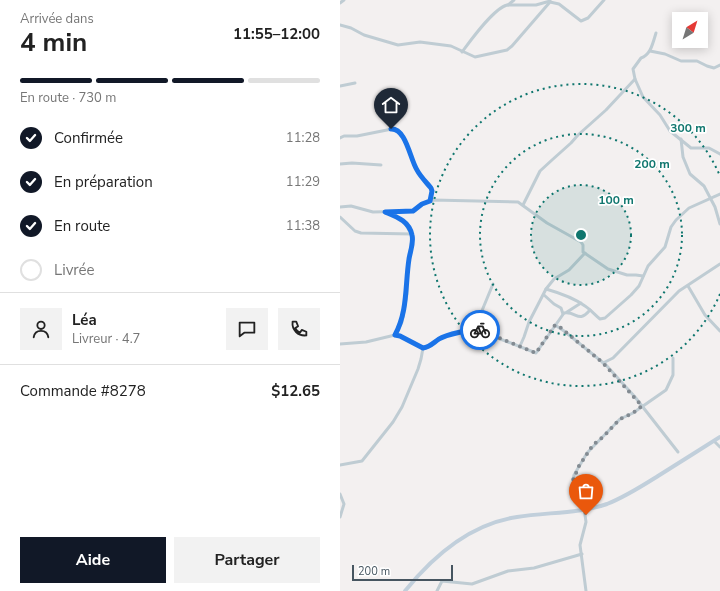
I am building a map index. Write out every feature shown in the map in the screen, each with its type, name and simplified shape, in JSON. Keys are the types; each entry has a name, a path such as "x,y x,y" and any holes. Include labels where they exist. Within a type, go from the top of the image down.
{"main road":[{"path":"405,591 422,571 444,550 454,542 477,530 517,517 585,510 607,504 634,491 720,437"}],"street":[{"path":"340,3 344,0"},
{"path":"462,52 490,18 502,7 514,0"},
{"path":"507,5 536,5 550,1 559,4 581,21 588,18 604,0"},
{"path":"340,25 351,28 364,35 398,45 420,42 451,46 475,58 509,48 515,43 550,1"},
{"path":"656,33 650,51 646,57 641,58 633,69 635,79 643,97 660,115 670,131 691,148 709,148 720,154"},
{"path":"650,51 665,54 681,61 697,61 710,67 720,65"},
{"path":"522,205 540,171 606,110 635,79"},
{"path":"340,86 355,83"},
{"path":"340,138 344,136 357,136 392,129 398,131 403,136 417,171 431,188 432,191 430,201"},
{"path":"680,139 683,158 690,174 704,186 715,207 720,224"},
{"path":"340,164 352,163 381,165"},
{"path":"546,289 581,303 600,319 605,318 634,291 648,266 665,247 671,227 676,220 689,208 720,194"},
{"path":"340,207 351,206 373,212 385,212 413,211 422,204 430,201 513,202 522,205 540,220 581,242 583,245 582,251 606,268 627,275 643,276"},
{"path":"385,212 404,222 412,234 407,277 407,294 402,322 395,335"},
{"path":"340,217 355,230 361,233 412,234"},
{"path":"520,346 529,322 546,289 554,279 568,270 585,253"},
{"path":"603,363 613,358 679,291 720,264"},
{"path":"477,329 481,313 493,284"},
{"path":"688,286 705,315 720,331"},
{"path":"544,295 561,308 563,314"},
{"path":"340,344 366,342 395,335 423,348 430,346 448,335 477,329 511,344 537,353 563,314 581,303"},
{"path":"567,312 581,317 590,310"},
{"path":"555,325 561,328 603,363 642,406 678,452"},
{"path":"340,464 362,461 396,417 408,396 418,369 423,348"},
{"path":"586,591 580,545 586,522 585,510 577,495 573,480 579,466 593,445 620,419 633,413 669,387 674,369 673,358"},
{"path":"714,442 720,447"},
{"path":"340,494 344,504 340,517"},
{"path":"437,591 442,581 472,584 508,571 534,568 582,554"}],"way so far":[{"path":"480,330 494,335 511,344 537,353 555,325 561,328 603,363 642,406 633,413 622,417 593,445 574,475 573,480 575,490 586,515"}],"route":[{"path":"391,129 398,131 403,136 416,169 432,191 430,201 422,204 411,212 385,212 399,218 407,224 412,234 407,277 407,294 402,322 395,335 398,335 423,348 430,346 448,335 475,329 480,330"}]}
